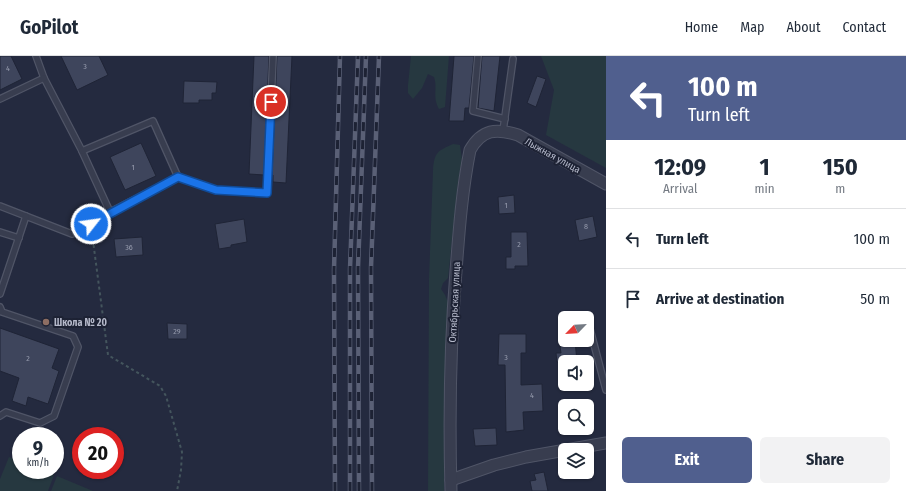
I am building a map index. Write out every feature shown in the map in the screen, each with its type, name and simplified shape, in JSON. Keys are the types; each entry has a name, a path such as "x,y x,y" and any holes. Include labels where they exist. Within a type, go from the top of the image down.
{"street":[{"name":"Лыжная улица","path":"501,131 518,135 606,184"},
{"name":"Октябрьская улица","path":"451,491 450,364 460,212 470,150 480,137 501,131"},
{"path":"451,480 494,465 526,457 606,443"}],"lane":[{"path":"36,56 44,78 82,151 110,212"},
{"path":"0,206 72,234 110,212 178,177 216,190 267,193 273,56"},
{"path":"478,56 473,111 505,119"},
{"path":"501,131 505,119 513,59"},
{"path":"0,99 44,78"},
{"path":"82,151 153,121 178,177"},
{"path":"0,294 26,216"},
{"path":"0,232 19,238"},
{"path":"0,307 2,312 73,336 78,347 54,416 40,423 6,412 0,416"},
{"path":"594,344 606,390"}],"path":[{"path":"91,224 108,355 160,386 166,396 182,452 181,470 177,491"}],"shaded area":[{"path":"411,56 449,56 445,107 439,109 435,96 434,77 428,74 422,88 413,99 408,93"},
{"path":"541,56 606,56 606,168 546,135 554,90"},
{"path":"453,144 460,145 462,159 448,278 443,283 441,289 448,302 444,491 428,491 429,279 433,171 434,160 437,153"},
{"path":"9,457 12,458 12,479 52,479 48,491 0,491 0,479"},
{"path":"56,479 64,479 93,491 51,491"}],"building":[{"path":"0,56 11,56 22,79 0,90"},
{"path":"61,56 99,56 108,75 77,90"},
{"path":"254,56 269,56 264,175 249,174"},
{"path":"277,56 292,56 286,183 273,182 272,175"},
{"path":"454,56 474,56 469,108 465,108 464,121 449,121"},
{"path":"482,56 500,56 494,111 478,108"},
{"path":"537,76 546,79 536,107 527,103"},
{"path":"184,81 217,82 216,93 212,93 212,100 199,100 199,103 183,103"},
{"path":"141,143 156,176 125,190 110,157"},
{"path":"514,195 515,213 499,214 498,197"},
{"path":"593,216 597,237 579,241 575,220"},
{"path":"244,219 247,242 219,249 215,224"},
{"path":"511,232 527,232 528,266 515,266 515,269 506,269 506,257 511,257"},
{"path":"142,237 143,255 116,257 114,239"},
{"path":"167,323 187,324 187,339 168,339"},
{"path":"0,328 59,349 52,368 59,371 48,404 28,397 26,406 12,401 19,378 0,371"},
{"path":"499,334 526,334 526,353 521,353 521,385 542,384 543,411 523,412 524,430 506,432 505,365 498,365"},
{"path":"560,347 576,347 576,355 558,355 557,362 556,353 561,353"},
{"path":"496,428 497,445 475,446 473,429"},
{"path":"544,472 548,491 532,491 530,481 536,480 534,474"}],"railway":[{"path":"335,491 334,270 340,56"},
{"path":"350,491 350,269 358,56"},
{"path":"359,491 358,268 366,56"},
{"path":"372,491 371,268 379,56"}],"place":[{"name":"Школа № 20","path":"46,322"}],"route":[{"path":"91,224 110,212 178,177 216,190 267,193 271,102"}]}
